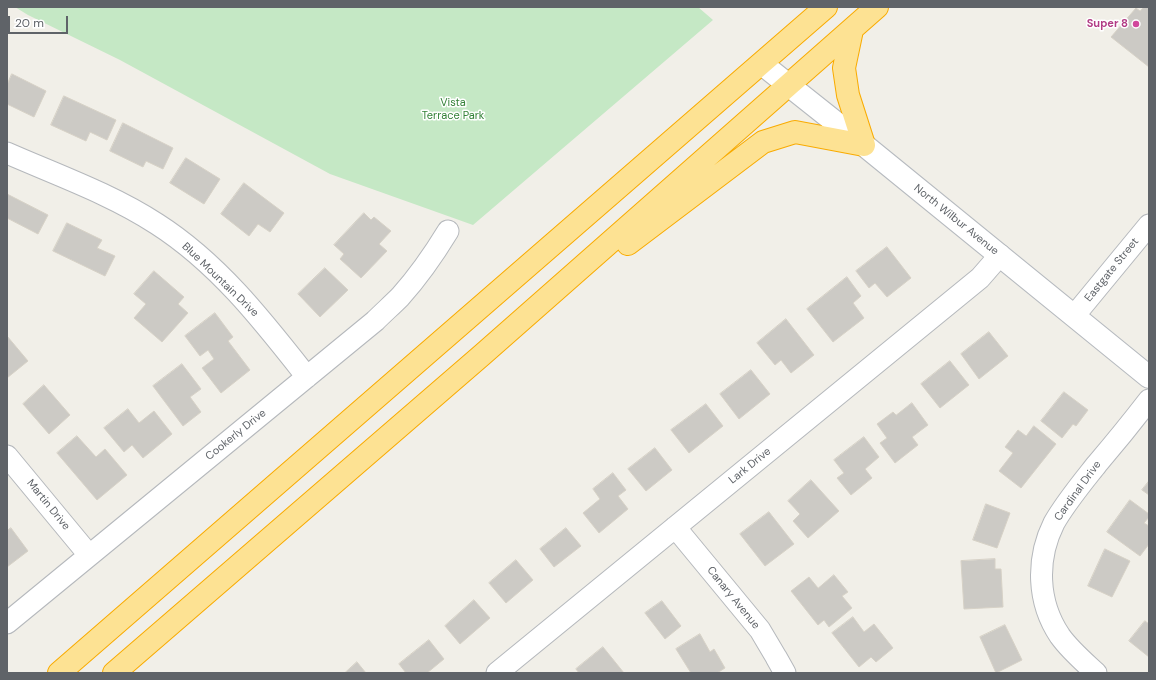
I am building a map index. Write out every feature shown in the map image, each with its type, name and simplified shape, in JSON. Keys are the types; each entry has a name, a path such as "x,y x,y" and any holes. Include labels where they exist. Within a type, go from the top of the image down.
{"highway":[{"path":"59,673 826,7"},
{"path":"114,673 482,355 877,7"},
{"path":"482,355 763,142 795,132 864,145 848,95 844,68 852,30"}],"main road":[{"name":"North Wilbur Avenue","path":"762,64 1149,377"}],"street":[{"name":"Blue Mountain Drive","path":"7,153 135,210 158,224 180,241 237,292 264,322 307,377"},
{"name":"Eastgate Street","path":"1074,316 1149,225"},
{"name":"Cookerly Drive","path":"7,623 374,321 399,297 434,254 448,231"},
{"name":"Lark Drive","path":"497,673 980,278 1000,256"},
{"name":"Cardinal Drive","path":"1096,673 1074,653 1060,636 1049,616 1043,596 1041,571 1045,546 1054,524 1070,498 1149,400"},
{"name":"Martin Drive","path":"7,456 89,555"},
{"name":"Canary Avenue","path":"675,527 760,630 784,673"}],"green space":[{"name":"Vista Terrace Park","path":"15,7 698,7 713,20 473,225 330,174 120,60 28,15"}],"building":[{"name":"Super 8","path":"1144,7 1149,7 1149,67 1111,37 1136,8 1140,11"},
{"path":"12,74 46,91 34,117 7,104 7,85"},
{"path":"64,96 116,120 107,140 90,132 86,141 51,125"},
{"path":"123,123 173,148 163,169 146,161 143,167 110,151"},
{"path":"186,158 220,179 204,204 170,183"},
{"path":"244,183 284,213 270,232 258,224 249,236 221,214"},
{"path":"7,194 48,215 38,234 7,218"},
{"path":"364,213 371,220 374,217 391,231 379,244 387,251 361,278 340,259 344,254 334,245"},
{"path":"67,223 102,240 97,248 115,256 105,276 53,251"},
{"path":"887,247 911,278 887,297 875,283 869,288 856,271"},
{"path":"325,268 348,290 320,317 298,294"},
{"path":"154,271 184,297 178,304 188,313 162,342 134,318 146,304 134,294"},
{"path":"847,277 861,296 853,303 864,318 833,342 807,309"},
{"path":"215,313 233,337 228,341 250,370 221,393 202,368 214,359 208,350 200,356 185,336"},
{"path":"786,319 814,355 791,373 781,360 775,365 757,343"},
{"path":"989,332 1008,356 979,379 961,354"},
{"path":"7,336 28,361 7,378"},
{"path":"950,361 969,385 940,408 921,384"},
{"path":"182,364 201,389 190,397 201,412 183,426 153,386"},
{"path":"751,370 770,394 739,419 720,394"},
{"path":"44,385 70,415 49,434 23,404"},
{"path":"1064,392 1088,410 1076,426 1073,424 1062,438 1041,421"},
{"path":"912,403 928,425 912,437 918,445 895,463 880,443 887,438 877,424 893,412 896,415"},
{"path":"706,404 723,426 689,453 671,430"},
{"path":"128,409 139,423 154,411 172,434 143,458 132,445 124,452 104,428"},
{"path":"1034,426 1056,444 1021,488 999,471 1013,453 1005,447 1018,430 1026,436"},
{"path":"77,436 96,457 105,449 127,475 97,500 57,453"},
{"path":"864,437 879,457 865,469 872,478 851,495 837,478 844,473 834,460"},
{"path":"655,448 672,470 646,491 628,469"},
{"path":"613,473 626,490 618,496 628,509 599,533 583,513 600,499 593,489"},
{"path":"811,480 839,511 808,538 793,521 800,514 788,501"},
{"path":"1149,481 1149,495 1142,490"},
{"path":"1130,500 1149,514 1149,517 1144,523 1149,526 1149,544 1140,556 1107,532"},
{"path":"986,504 1010,513 997,548 973,540"},
{"path":"769,512 794,544 765,566 740,534"},
{"path":"11,528 28,551 7,567 7,531"},
{"path":"566,528 581,546 554,567 540,549"},
{"path":"1105,549 1130,561 1112,597 1088,586"},
{"path":"995,559 995,569 1001,569 1003,607 964,609 961,561"},
{"path":"516,560 533,580 506,603 489,583"},
{"path":"834,575 848,592 842,596 852,608 829,627 824,620 818,625 791,591 809,577 818,588"},
{"path":"474,600 490,618 460,644 445,626"},
{"path":"662,601 681,626 665,639 645,613"},
{"path":"853,617 864,632 874,624 893,648 876,662 871,657 859,667 832,633"},
{"path":"1145,621 1149,624 1149,657 1129,641"},
{"path":"1005,625 1022,660 996,673 980,637"},
{"path":"700,634 710,652 714,649 725,668 717,673 691,673 676,649"},
{"path":"429,640 444,659 427,673 406,673 399,664"},
{"path":"603,647 624,673 579,673 576,669"},
{"path":"357,662 366,673 345,673"}],"place":[{"name":"Super 8","path":"1136,24"}]}
